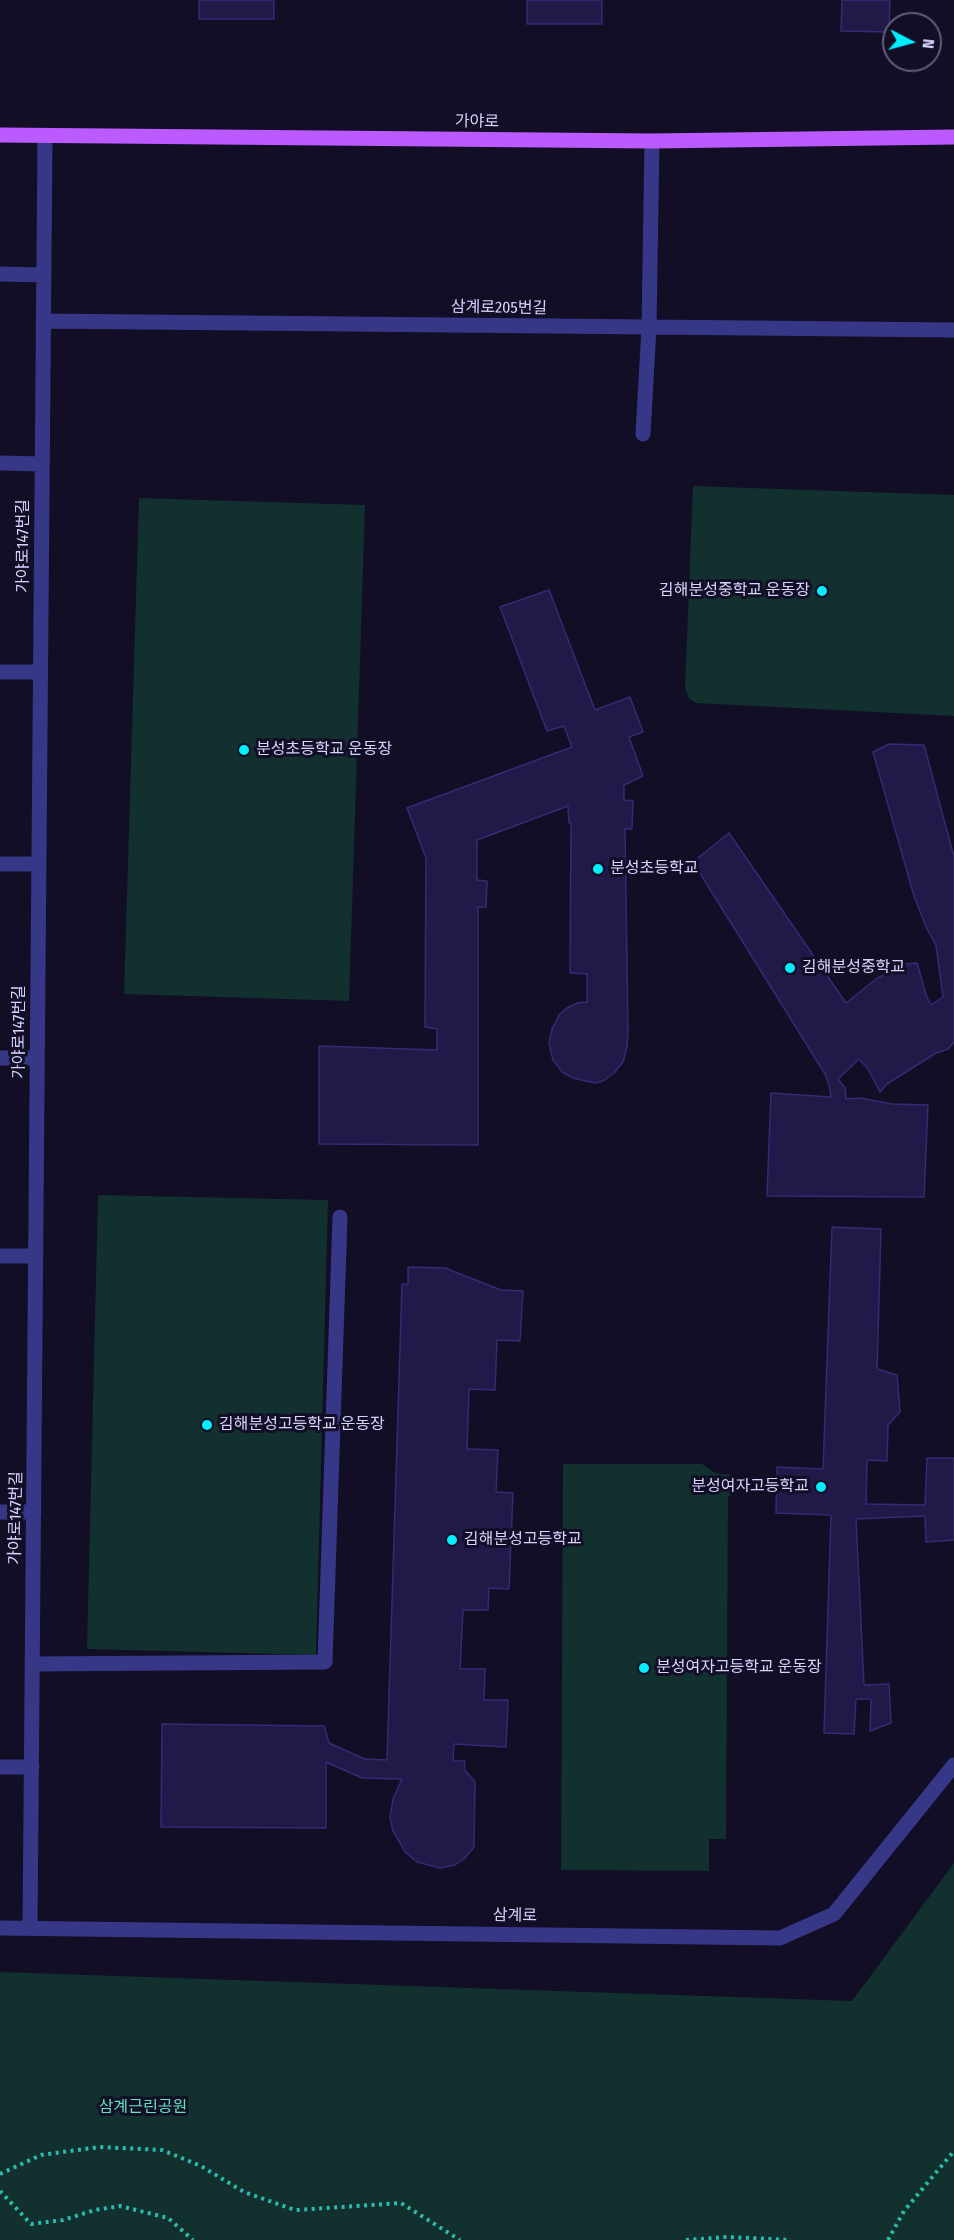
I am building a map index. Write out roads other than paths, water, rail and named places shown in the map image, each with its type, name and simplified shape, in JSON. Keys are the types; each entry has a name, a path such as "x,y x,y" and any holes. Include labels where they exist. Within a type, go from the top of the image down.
{"main road":[{"name":"가야로","path":"0,135 652,141 954,137"}],"street":[{"name":"가야로147번길","path":"30,1928 45,136"},
{"path":"643,434 649,328 652,141"},
{"path":"0,274 44,274"},
{"name":"삼계로205번길","path":"43,321 954,330"},
{"path":"0,463 42,464"},
{"path":"0,672 41,672"},
{"path":"0,864 39,864"},
{"path":"0,1058 37,1058"},
{"path":"32,1664 325,1662 340,1217"},
{"path":"0,1256 36,1256"},
{"path":"0,1512 34,1512"},
{"name":"삼계로","path":"0,1928 780,1938 834,1914 954,1765"},
{"path":"0,1767 32,1767"}],"place":[{"name":"김해분성중학교 운동장","path":"822,591"},
{"name":"분성초등학교 운동장","path":"244,750"},
{"name":"분성초등학교","path":"598,869"},
{"name":"김해분성중학교","path":"790,968"},
{"name":"김해분성고등학교 운동장","path":"207,1425"},
{"name":"분성여자고등학교","path":"821,1487"},
{"name":"김해분성고등학교","path":"452,1540"},
{"name":"분성여자고등학교 운동장","path":"644,1668"}],"park label":[{"name":"삼계근린공원","path":"143,2108"}]}
